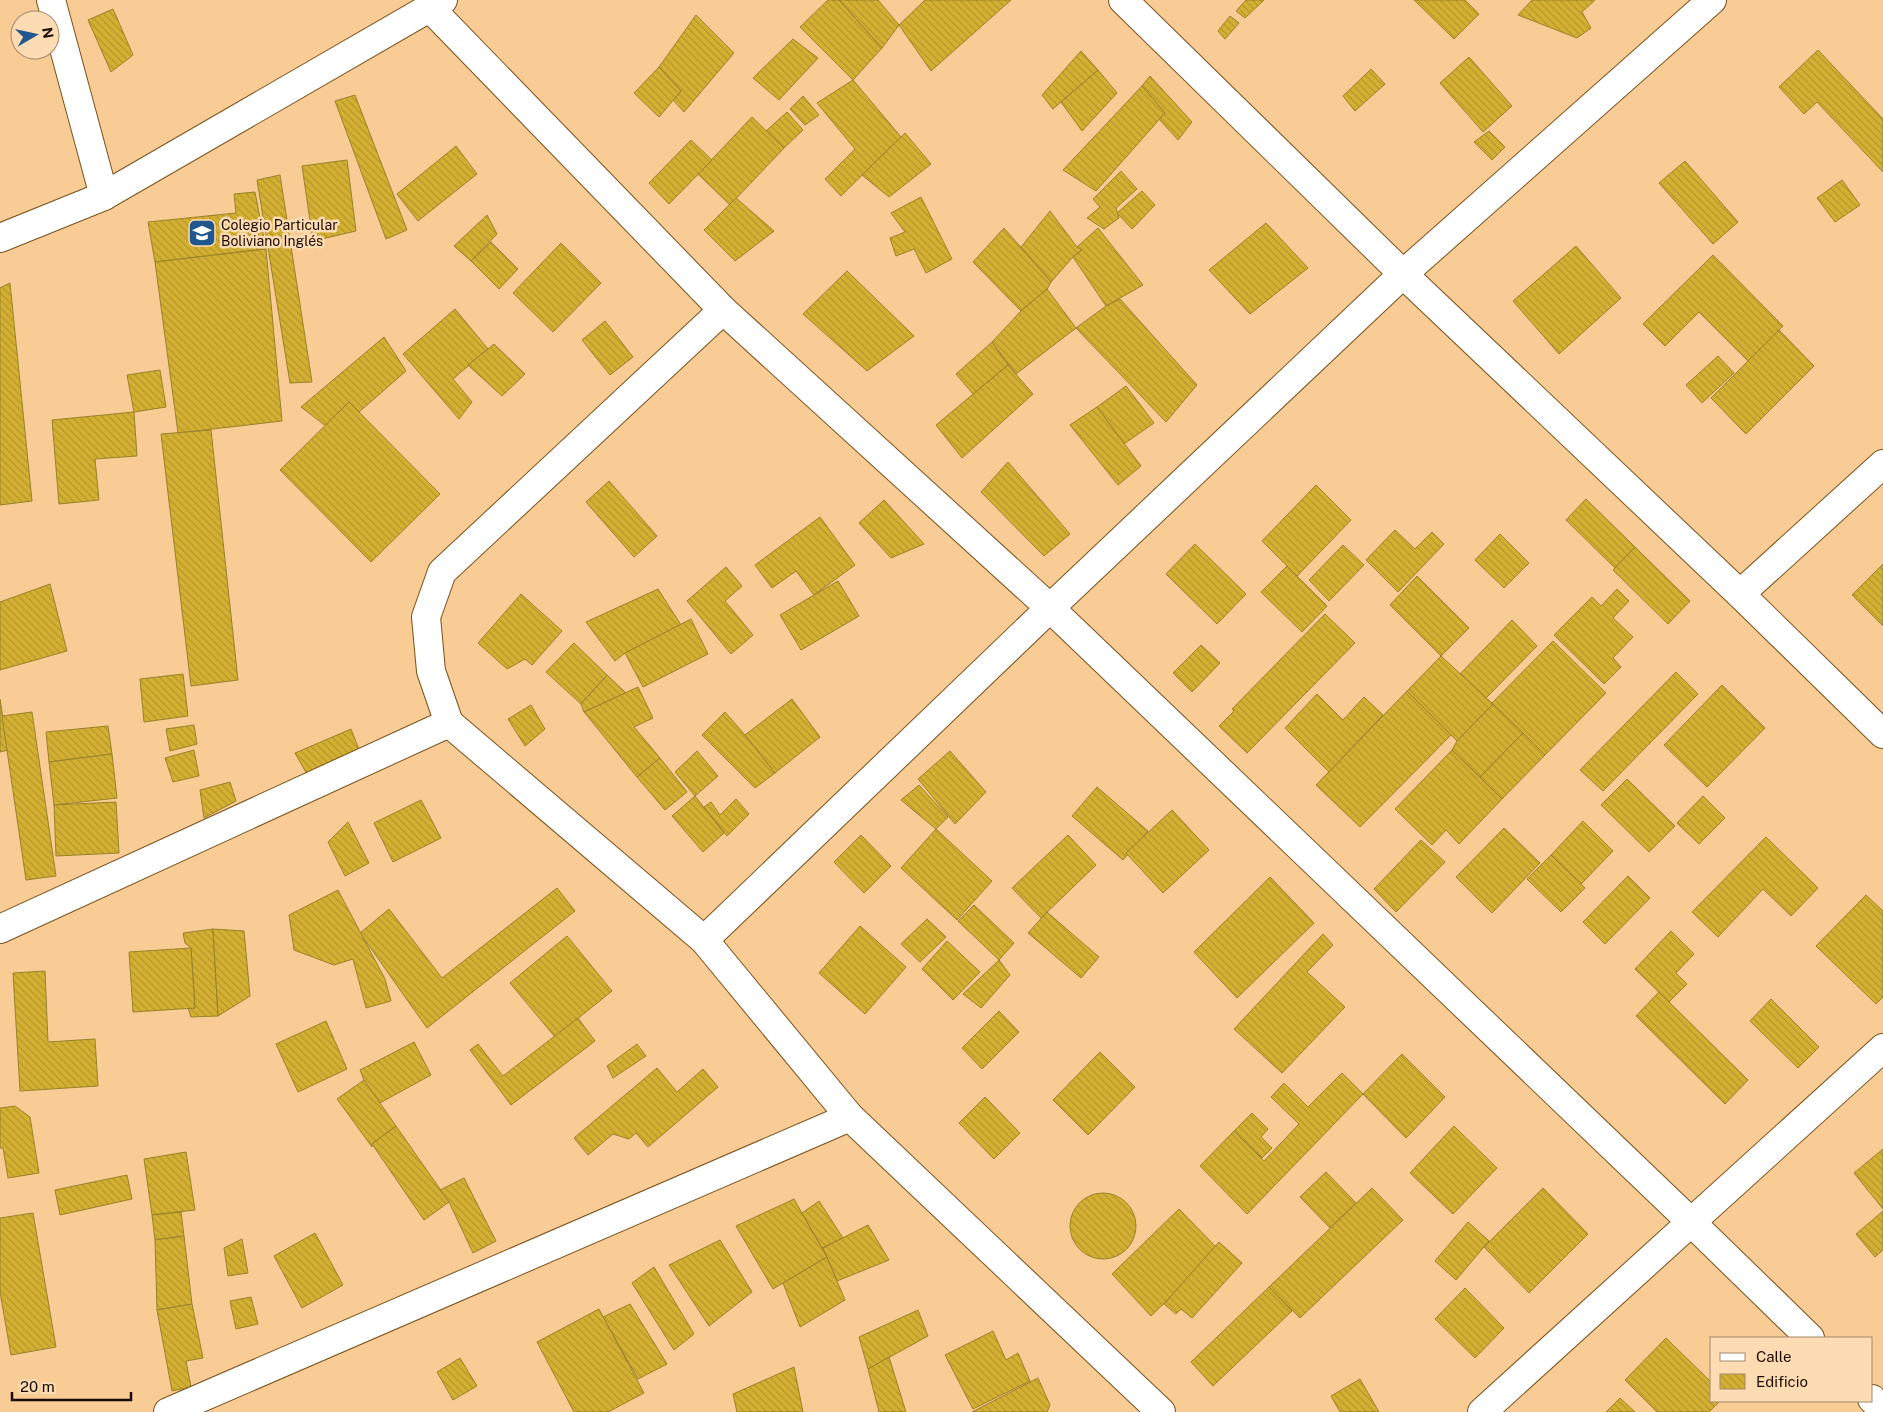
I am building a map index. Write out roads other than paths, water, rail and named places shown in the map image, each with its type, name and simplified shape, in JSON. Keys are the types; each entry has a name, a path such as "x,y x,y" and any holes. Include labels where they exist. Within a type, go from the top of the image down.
{"street":[{"path":"51,0 104,196"},
{"path":"1123,0 1403,274 1740,594 1883,734"},
{"path":"704,940 1050,608 1403,274 1712,0"},
{"path":"0,238 104,196 437,4 723,310 1050,608 1809,1337"},
{"path":"723,310 442,572 426,617 431,671 449,723 704,940 850,1117 1161,1412"},
{"path":"1740,594 1883,464"},
{"path":"0,929 449,723"},
{"path":"1482,1412 1883,1048"},
{"path":"168,1412 850,1117"},
{"path":"1873,1400 1883,1410"}],"place":[{"name":"Colegio Particular Boliviano Inglés","path":"202,233"}]}
